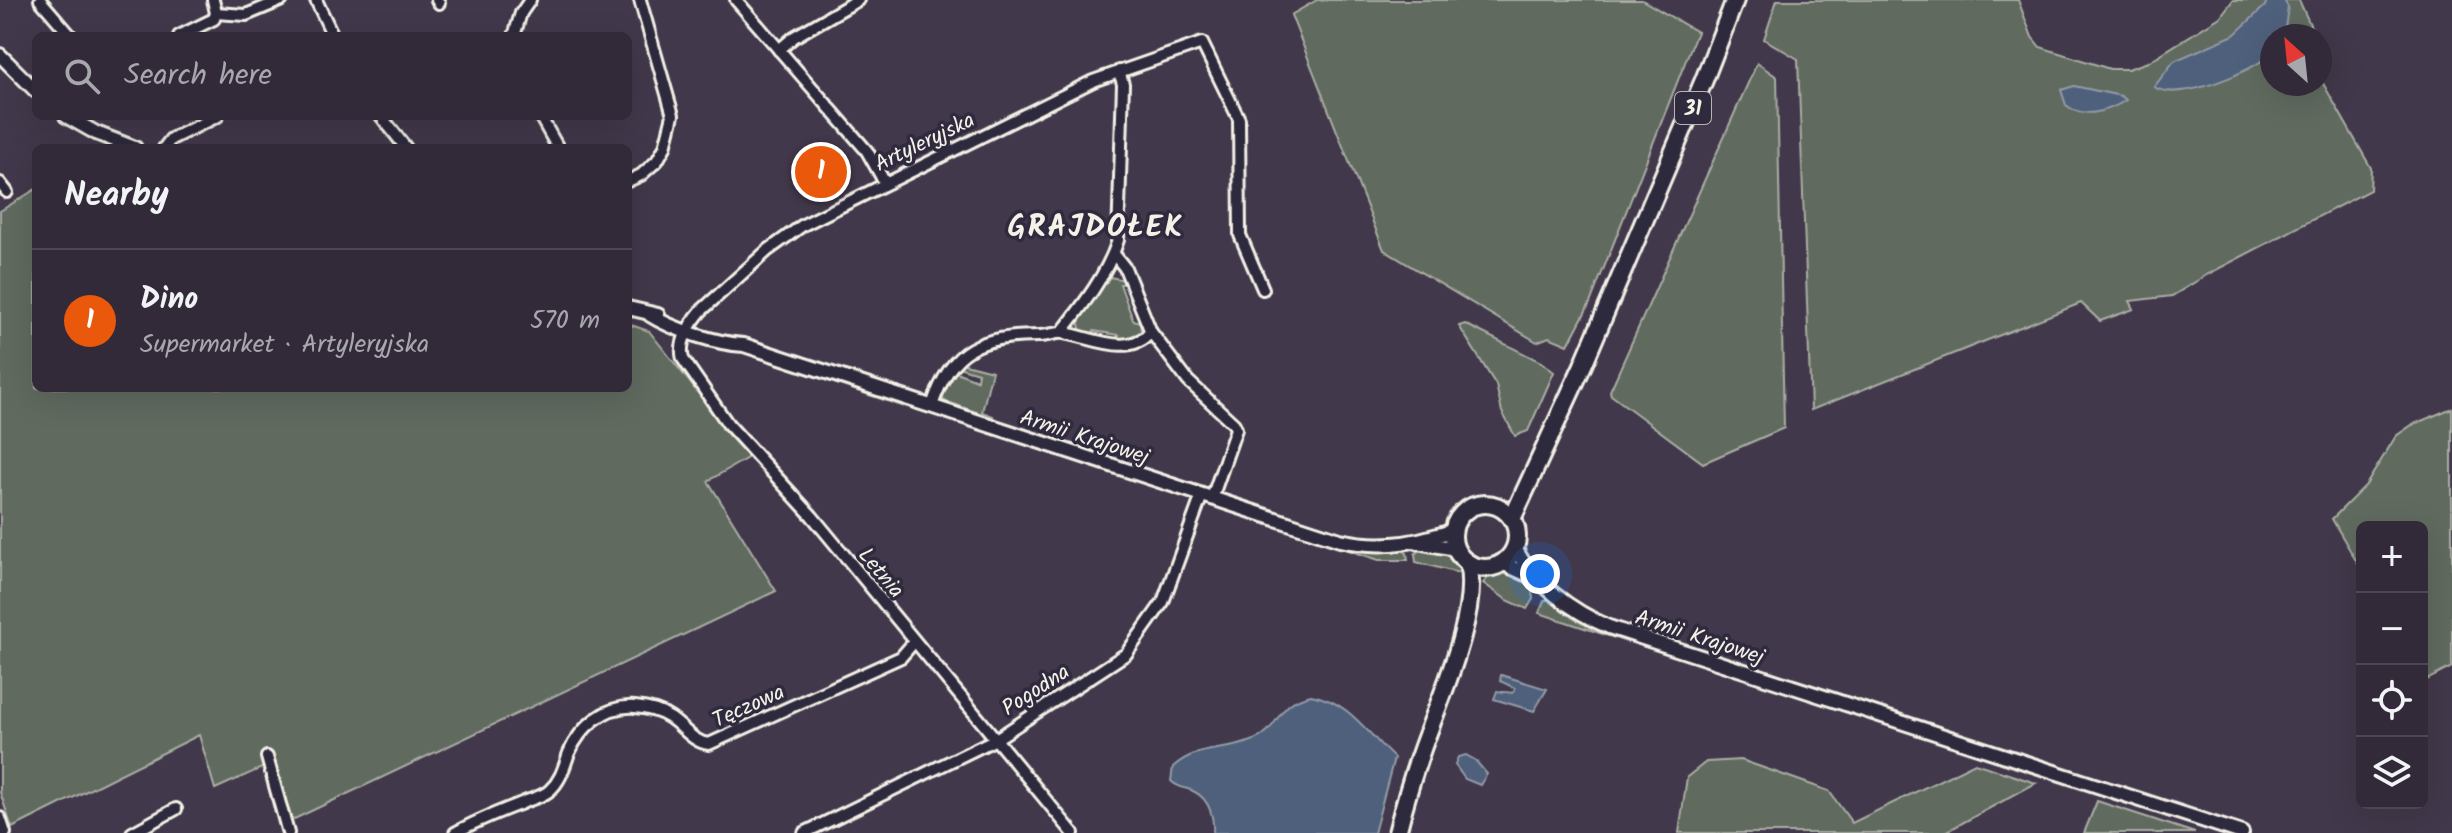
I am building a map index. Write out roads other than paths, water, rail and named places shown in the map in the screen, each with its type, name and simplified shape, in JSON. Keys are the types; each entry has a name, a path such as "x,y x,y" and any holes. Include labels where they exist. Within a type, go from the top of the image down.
{"main road":[{"name":"31","path":"1512,519 1583,365 1735,0"},
{"name":"31","path":"1455,528 1459,518 1471,508 1486,504 1496,506 1530,479"},
{"path":"1470,600 1495,566 1515,548 1517,533 1512,519 1496,506"},
{"path":"1397,833 1470,600 1468,563 1456,549 1455,528"},
{"path":"1468,563 1495,566"}],"street":[{"path":"40,0 68,32"},
{"path":"187,32 214,19 213,0"},
{"path":"216,13 246,15 282,0"},
{"path":"316,0 331,32"},
{"path":"515,32 521,13 530,0"},
{"path":"632,179 657,161 665,147 673,115 640,0"},
{"path":"736,0 867,151 885,183"},
{"path":"779,50 794,37 858,0"},
{"name":"Artyleryjska","path":"690,327 708,305 779,242 803,225 1119,71 1202,43 1239,119 1240,235 1263,289"},
{"path":"0,55 32,87"},
{"path":"1062,332 1114,254 1118,240 1123,118 1123,84 1119,71"},
{"path":"73,120 125,144"},
{"path":"167,144 171,139 210,120"},
{"path":"384,120 403,144"},
{"path":"542,120 556,144"},
{"path":"1114,254 1125,268 1151,332 1188,381 1236,429 1207,496"},
{"name":"Armii Krajowej","path":"632,309 662,323 733,338 744,345 1340,540 1385,545 1417,542 1455,528"},
{"name":"Letnia","path":"690,327 681,355 728,424 812,516 1073,833"},
{"path":"932,406 958,359 976,345 1001,337 1046,336 1062,332 1099,343 1123,344 1144,340 1151,332"},
{"name":"Pogodna","path":"804,833 996,739 1126,654 1163,602 1207,496"},
{"name":"Armii Krajowej","path":"1417,542 1456,549"},
{"name":"Armii Krajowej","path":"1515,548 1537,579 1573,608 1597,622 2242,833"},
{"name":"Armii Krajowej","path":"1495,566 1537,579"},
{"name":"Tęczowa","path":"455,833 474,821 549,792 563,774 577,738 590,723 614,709 651,710 668,716 700,743 709,744 901,657 914,642"},
{"path":"267,757 288,833"},
{"path":"132,833 176,809"},
{"path":"0,818 5,833"}],"water":[{"path":"2267,0 2284,0 2288,7 2286,24 2260,24 2260,62 2197,88 2165,91 2154,87 2174,61 2234,35 2265,6"},
{"path":"2074,86 2121,96 2126,100 2104,111 2080,112 2066,105 2061,90"},
{"path":"1501,675 1547,689 1534,711 1494,699 1497,691 1513,693 1515,688 1500,681"},
{"path":"1311,695 1347,711 1394,758 1374,833 1213,833 1208,805 1200,795 1171,781 1173,767 1192,755 1254,740 1270,729 1290,704"},
{"path":"1466,755 1487,774 1480,785 1465,779 1455,765 1458,757"}],"place":[{"name":"Dino","path":"821,172"}],"district":[{"name":"GRAJDOŁEK","path":"1096,226"}]}
